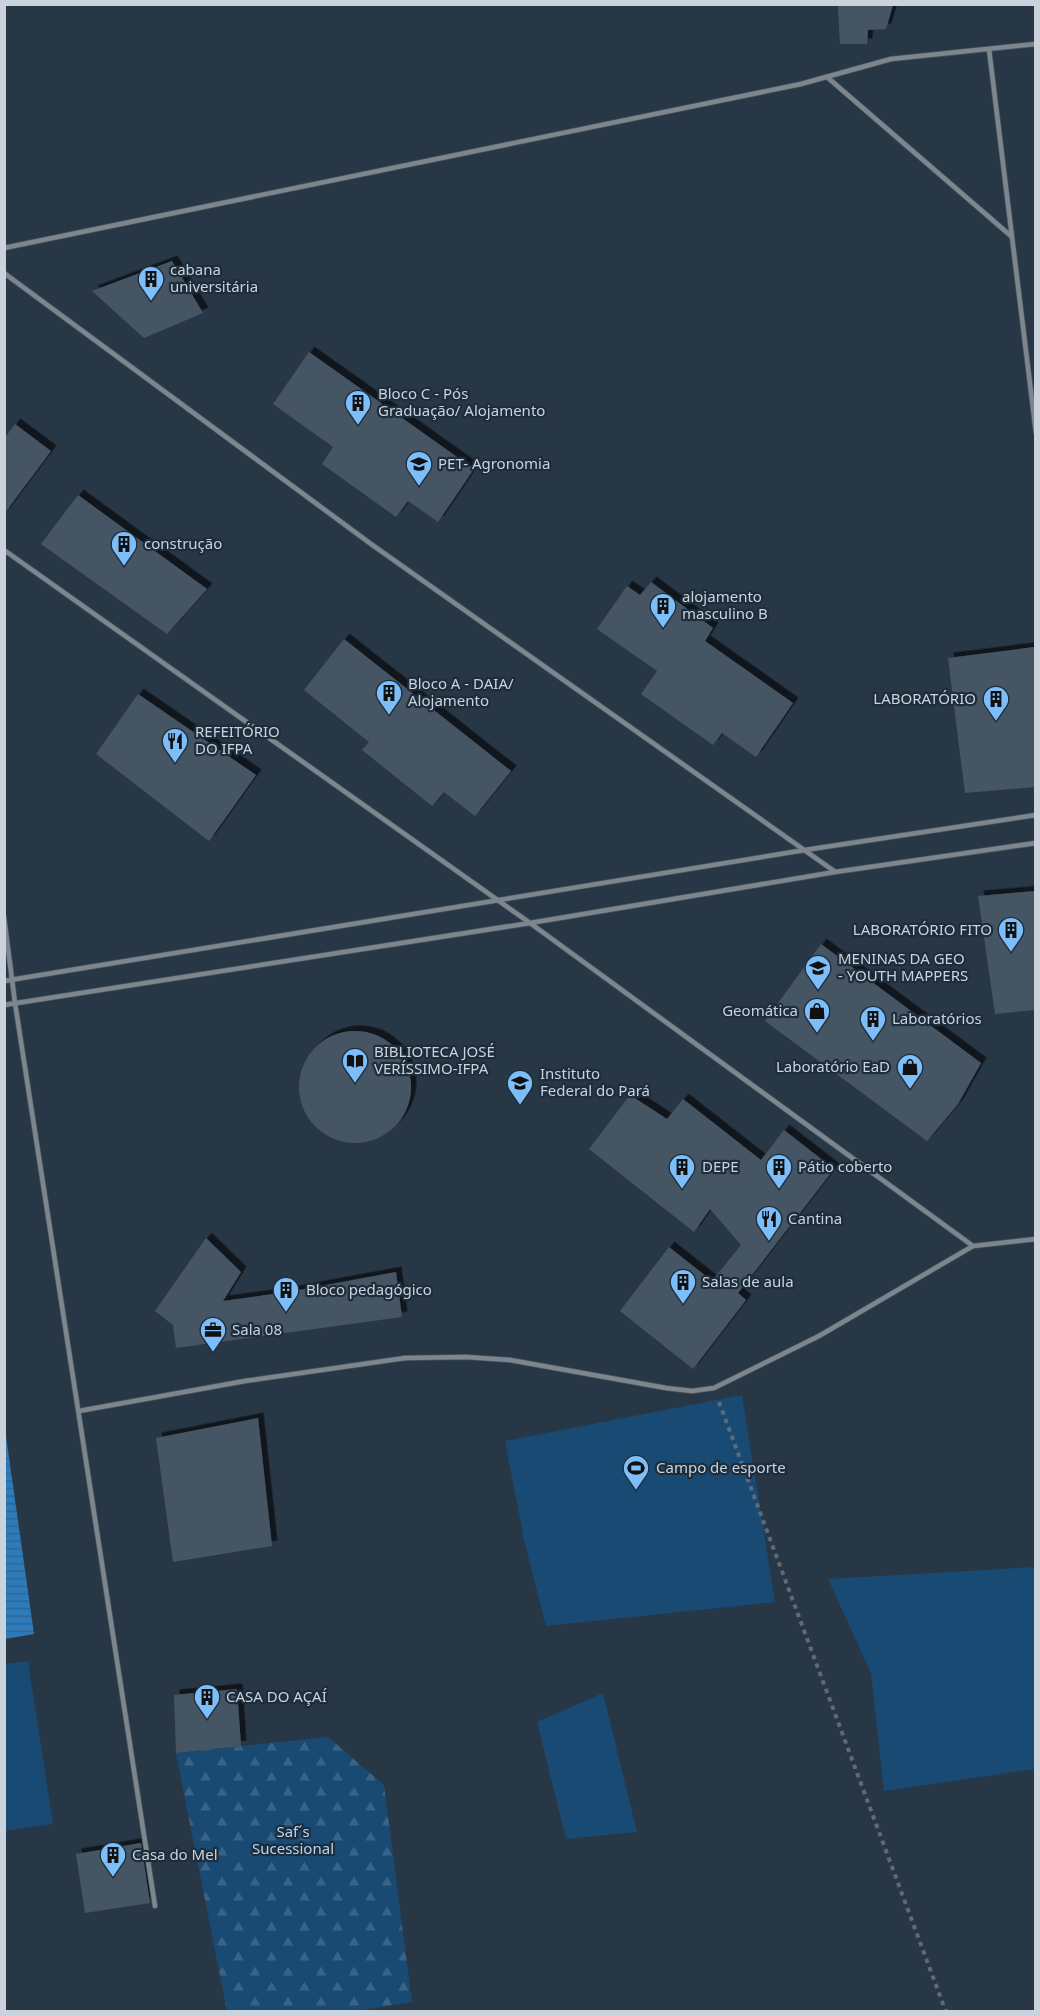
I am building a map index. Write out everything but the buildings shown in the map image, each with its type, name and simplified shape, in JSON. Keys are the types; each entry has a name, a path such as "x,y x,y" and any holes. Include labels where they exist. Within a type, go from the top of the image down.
{"lane":[{"path":"4,248 827,77 891,59 1035,44"},
{"path":"989,50 1035,433"},
{"path":"827,77 1011,236"},
{"path":"4,273 371,544 835,872"},
{"path":"4,550 530,923 973,1246"},
{"path":"4,981 805,850 1035,815"},
{"path":"4,1005 530,923 835,872 1035,843"},
{"path":"4,917 14,979 15,1003 154,1906"},
{"path":"79,1411 245,1381 405,1358 510,1360 666,1388 692,1391 714,1388 819,1336 973,1246 1035,1239"}],"path":[{"path":"714,1388 946,2012"}],"green space":[{"name":"Campo de esporte","path":"742,1395 775,1602 546,1626 524,1540 505,1441"},
{"path":"1035,1567 1035,1769 884,1791 871,1673 828,1579"},
{"path":"28,1661 53,1824 5,1831 5,1664"},
{"path":"603,1693 637,1832 566,1839 537,1722"},
{"name":"Saf´s Sucessional","path":"328,1737 384,1785 412,2002 355,2011 227,2011 176,1753"}],"shaded area":[{"path":"4,1429 34,1634 5,1639"}],"place":[{"name":"cabana universitária","path":"151,302"},
{"name":"Bloco C - Pós Graduação/ Alojamento","path":"358,426"},
{"name":"PET- Agronomia","path":"419,487"},
{"name":"construção","path":"124,567"},
{"name":"alojamento masculino B","path":"663,629"},
{"name":"Bloco A - DAIA/ Alojamento","path":"389,716"},
{"name":"LABORATÓRIO","path":"996,722"},
{"name":"REFEITÓRIO DO IFPA","path":"175,764"},
{"name":"LABORATÓRIO FITO","path":"1011,953"},
{"name":"MENINAS DA GEO - YOUTH MAPPERS","path":"818,991"},
{"name":"Geomática","path":"817,1034"},
{"name":"Laboratórios","path":"873,1042"},
{"name":"BIBLIOTECA JOSÉ VERÍSSIMO-IFPA","path":"355,1084"},
{"name":"Laboratório EaD","path":"910,1090"},
{"name":"Instituto Federal do Pará","path":"520,1106"},
{"name":"DEPE","path":"682,1190"},
{"name":"Pátio coberto","path":"779,1190"},
{"name":"Cantina","path":"769,1242"},
{"name":"Salas de aula","path":"683,1305"},
{"name":"Bloco pedagógico","path":"286,1313"},
{"name":"Sala 08","path":"213,1353"},
{"name":"Campo de esporte","path":"636,1491"},
{"name":"CASA DO AÇAÍ","path":"207,1720"},
{"name":"Casa do Mel","path":"113,1878"}]}
